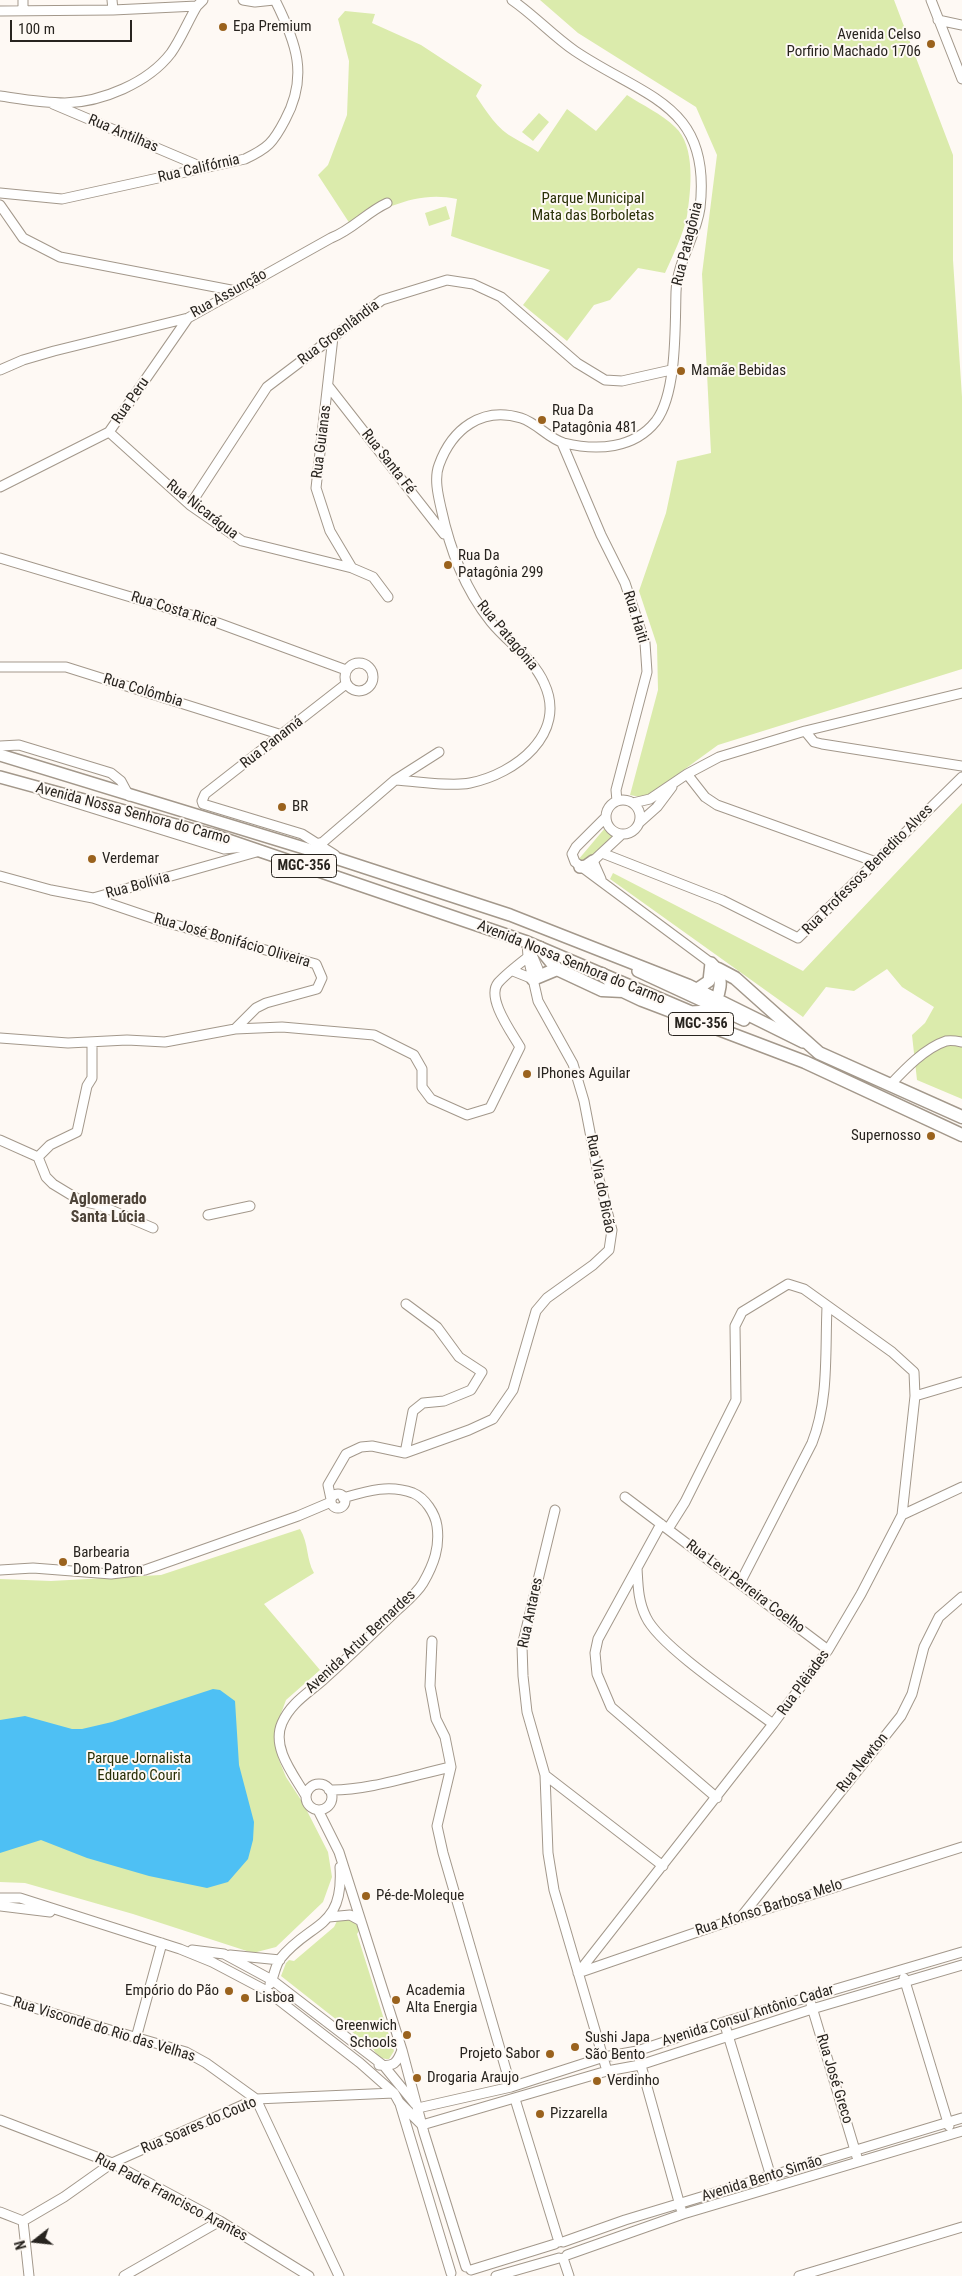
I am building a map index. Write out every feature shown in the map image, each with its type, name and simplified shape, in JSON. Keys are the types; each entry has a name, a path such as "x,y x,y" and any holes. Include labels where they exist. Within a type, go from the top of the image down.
{"highway":[{"path":"540,948 557,968 602,990 623,991"},
{"path":"715,966 735,978 819,1052"},
{"path":"532,979 557,968"},
{"name":"MGC-356","path":"602,974 623,991 696,1022 805,1062 962,1135"},
{"name":"MGC-356","path":"819,1052 962,1117"}],"main road":[{"name":"Avenida Nossa Senhora do Carmo","path":"0,755 347,862 510,915 644,970 697,989 715,1002 810,1046 819,1052"},
{"name":"Avenida Nossa Senhora do Carmo","path":"2,778 216,836 251,850 527,942 805,1062"},
{"path":"580,867 586,866 598,857"},
{"path":"697,989 709,982 715,966"},
{"path":"691,1012 701,1013 715,1002 721,982 715,966"},
{"path":"638,989 636,982 644,970"},
{"name":"MGC-356","path":"644,970 715,1002"}],"street":[{"path":"23,0 23,11"},
{"path":"112,0 113,10"},
{"path":"243,0 255,2 274,0"},
{"name":"Rua Califórnia","path":"0,193 62,199 245,159 268,148 294,103 300,76 297,58 286,23 274,0"},
{"name":"Rua Patagônia","path":"395,780 467,784 495,776 521,761 546,732 549,703 546,686 537,670 492,622 474,596 458,570 447,539 438,495 437,468 448,444 462,427 481,417 503,415 523,418 562,442 609,447 626,443 641,436 657,420 666,401 676,326 676,288 681,265 693,235 700,208 701,164 691,133 682,119 666,104 573,50 512,0"},
{"path":"931,0 962,79"},
{"path":"0,11 113,10 200,3"},
{"path":"0,96 72,102 98,98 116,91 145,76 170,53 200,3"},
{"path":"938,20 962,25"},
{"name":"Rua Antilhas","path":"46,101 197,165 199,168"},
{"name":"Rua Assunção","path":"0,370 23,360 54,351 188,318 331,238 346,232 379,206 387,203"},
{"path":"0,204 23,238 60,257 236,291"},
{"name":"Rua Groenlândia","path":"190,505 267,387 382,300 448,280 473,284 501,297 576,363 605,380 622,381 671,370"},
{"name":"Rua Peru","path":"0,487 109,432 188,318"},
{"name":"Rua Guianas","path":"333,338 329,387 316,488 330,531 352,568"},
{"name":"Rua Santa Fé","path":"329,387 447,539"},
{"name":"Rua Nicarágua","path":"109,432 190,505 242,541 352,568 373,577 388,597"},
{"name":"Rua Haiti","path":"562,442 601,535 624,583 645,643 647,672 616,790 617,801"},
{"name":"Rua Costa Rica","path":"0,558 218,623 346,670"},
{"path":"363,663 368,666 373,674 371,684 364,691 354,691 346,684 344,677 346,670 354,664 363,663"},
{"name":"Rua Colômbia","path":"0,667 66,667 282,735"},
{"name":"Rua Panamá","path":"203,804 202,801 205,794 346,684"},
{"path":"632,803 650,799 674,785 687,774 719,757 805,731 962,693"},
{"path":"805,731 814,742 822,744 962,766"},
{"name":"Avenida Nossa Senhora do Carmo","path":"0,746 20,745 112,772 121,781 129,796"},
{"path":"316,844 395,780 440,752"},
{"path":"687,774 705,797 717,805 876,862"},
{"name":"Rua Professos Benedito Alves","path":"598,857 722,900 798,938 962,777"},
{"path":"602,881 598,857 622,834 632,831 665,798 674,785"},
{"path":"639,823 639,812 632,803 625,800 617,801 609,808 606,817 573,850 574,860 580,867 602,881 715,966"},
{"name":"Avenida Nossa Senhora do Carmo","path":"194,815 203,804 302,834 347,862"},
{"path":"606,817 609,826 622,834"},
{"path":"327,837 328,850"},
{"name":"Rua Bolívia","path":"0,876 51,890 93,898 251,850"},
{"name":"Rua José Bonifácio Oliveira","path":"93,898 161,921 316,964 322,978 317,989 266,1003 256,1008 235,1029"},
{"name":"Rua Via do Bicão","path":"405,1453 469,1430 493,1419 513,1390 536,1311 547,1298 593,1266 609,1250 612,1230 599,1178 584,1102 573,1064 556,1032 544,1015 532,979 538,970 537,964 533,957 528,957 527,942"},
{"path":"0,1038 92,1043 127,1040 165,1042 235,1029 282,1027 374,1035 414,1055 422,1069 422,1087 431,1099 466,1115 490,1108 520,1048 503,1019 495,999 495,990 498,983 528,957"},
{"path":"513,971 532,979"},
{"path":"890,1085 906,1068 930,1050 948,1041 962,1042"},
{"path":"38,1158 50,1145 77,1132 87,1086 92,1078 92,1043"},
{"path":"0,1140 38,1158 46,1178 81,1201 99,1205 153,1228"},
{"path":"208,1215 250,1206"},
{"name":"Rua Plêiades","path":"578,1973 774,1724 828,1650 861,1594 902,1515 915,1396 914,1372 892,1352 804,1289 788,1284 742,1312 735,1326 736,1400 685,1502 664,1527"},
{"path":"337,1500 328,1485 346,1454 372,1446 405,1453 411,1429 412,1410 423,1403 444,1401 471,1390 482,1372 459,1357 437,1327 406,1304"},
{"path":"740,1583 812,1443 820,1421 823,1403 827,1306"},
{"path":"915,1396 962,1382"},
{"path":"902,1515 962,1487"},
{"name":"Avenida Artur Bernardes","path":"0,1570 33,1568 111,1574 144,1570 372,1489 400,1488 423,1499 436,1518 439,1542 434,1560 417,1592 322,1682 295,1702 286,1715 280,1732 283,1756 307,1792"},
{"name":"Rua Levi Perreira Coelho","path":"624,1497 828,1650"},
{"name":"Rua Antares","path":"555,1510 522,1646 527,1712 545,1775 548,1853 552,1881 607,2071"},
{"path":"664,1527 637,1568 598,1638 595,1653 597,1674 611,1707 717,1798"},
{"path":"637,1568 640,1601 646,1619 657,1632 672,1647 774,1724"},
{"name":"Rua Newton","path":"740,1917 900,1716 912,1694 924,1647 939,1617 962,1597"},
{"path":"432,1641 430,1686 436,1719 445,1737 451,1767 437,1826 442,1853 511,2087"},
{"path":"330,1793 451,1767"},
{"path":"545,1775 663,1866"},
{"path":"323,1808 310,1807 307,1792 319,1784 330,1793"},
{"path":"330,1793 323,1808 339,1852 402,2050 422,2125 470,2271"},
{"name":"Rua Afonso Barbosa Melo","path":"578,1973 740,1917 962,1847"},
{"path":"267,1991 280,1960 329,1917 340,1894 339,1852"},
{"path":"0,1898 20,1898 180,1949 212,1962 267,1991 360,2063 422,2125"},
{"path":"0,1906 70,1915"},
{"path":"329,1917 350,1915 361,1921"},
{"path":"136,2038 162,1943"},
{"path":"180,1949 280,1960"},
{"name":"Avenida Consul Antônio Cadar","path":"418,2108 511,2087 809,1996 962,1952"},
{"path":"224,1954 272,1980 384,2066 418,2108"},
{"name":"Avenida Consul Antônio Cadar","path":"422,2125 607,2071 640,2065 812,2008 905,1983 962,1965"},
{"path":"902,1970 951,2134"},
{"name":"Rua José Greco","path":"809,1996 858,2162"},
{"name":"Rua Visconde do Rio das Velhas","path":"0,1998 192,2056 256,2099"},
{"path":"724,2022 774,2188"},
{"path":"360,2063 384,2066 394,2065 398,2062 402,2050"},
{"path":"637,2050 683,2214"},
{"path":"396,2098 450,2274"},
{"name":"Rua Soares do Couto","path":"23,2221 64,2197 112,2163 256,2099 396,2098"},
{"path":"256,2099 339,2276"},
{"path":"515,2099 559,2243 569,2248 563,2257"},
{"name":"Avenida Bento Simão","path":"450,2274 457,2268 470,2271 680,2204 962,2118"},
{"name":"Rua Padre Francisco Arantes","path":"0,2120 112,2163 220,2221 309,2276"},
{"name":"Avenida Bento Simão","path":"496,2276 563,2257 683,2214 962,2131"},
{"path":"0,2212 23,2221 29,2276"},
{"path":"124,2276 220,2221"},
{"path":"799,2276 962,2227"},
{"path":"559,2243 553,2252 563,2257 569,2276"}],"green space":[{"path":"540,0 894,0 953,155 953,260 962,397 962,669 718,745 645,798 630,795 658,690 657,645 639,591 666,513 677,461 711,453 702,274 717,155 696,107 578,33"},
{"name":"Parque Municipal Mata das Borboletas","path":"345,11 375,14 372,23 421,45 482,85 476,96 493,120 508,135 538,152 567,109 596,131 627,95 670,122 682,135 686,145 689,157 690,181 687,216 678,245 665,273 638,268 610,300 594,305 567,341 523,305 550,270 451,236 457,199 428,197 402,202 350,224 318,175 328,165 347,115 349,61 338,19"},
{"path":"539,113 549,122 533,141 522,132"},
{"path":"446,206 450,219 429,226 425,213"},
{"path":"962,803 962,1099 917,1080 912,1035 925,1023 934,1007 902,987 887,969 854,991 826,987 803,1017 610,879 613,873 803,971"},
{"path":"605,828 614,838 585,866 578,860"},
{"name":"Parque Jornalista Eduardo Couri","path":"300,1529 314,1573 264,1604 320,1670 286,1700 276,1727 276,1746 286,1777 303,1803 328,1852 332,1877 323,1902 276,1947 253,1953 133,1914 25,1883 0,1882 0,1579 51,1581 161,1575"},
{"path":"345,1919 354,1922 360,1929 357,1934 394,2051 389,2059 379,2056 370,2046 281,1976 289,1960 294,1961 334,1927 337,1921"}],"water":[{"path":"213,1689 220,1690 235,1701 239,1765 254,1822 253,1840 248,1859 228,1882 207,1888 149,1876 87,1858 41,1840 0,1853 0,1720 25,1716 72,1729 82,1729 112,1722"}],"place":[{"name":"Epa Premium","path":"223,27"},
{"name":"Avenida Celso Porfirio Machado 1706","path":"931,44"},
{"name":"Mamãe Bebidas","path":"681,371"},
{"name":"Rua Da Patagônia 481","path":"542,420"},
{"name":"Rua Da Patagônia 299","path":"448,565"},
{"name":"BR","path":"282,807"},
{"name":"Verdemar","path":"92,859"},
{"name":"IPhones Aguilar","path":"527,1074"},
{"name":"Supernosso","path":"931,1136"},
{"name":"Barbearia Dom Patron","path":"63,1562"},
{"name":"Pé-de-Moleque","path":"366,1896"},
{"name":"Empório do Pão","path":"229,1991"},
{"name":"Lisboa","path":"245,1998"},
{"name":"Academia Alta Energia","path":"396,2000"},
{"name":"Greenwich Schools","path":"407,2035"},
{"name":"Sushi Japa São Bento","path":"575,2047"},
{"name":"Projeto Sabor","path":"550,2054"},
{"name":"Drogaria Araujo","path":"417,2078"},
{"name":"Verdinho","path":"597,2081"},
{"name":"Pizzarella","path":"540,2114"}],"district":[{"name":"Aglomerado Santa Lúcia","path":"108,1209"}]}
